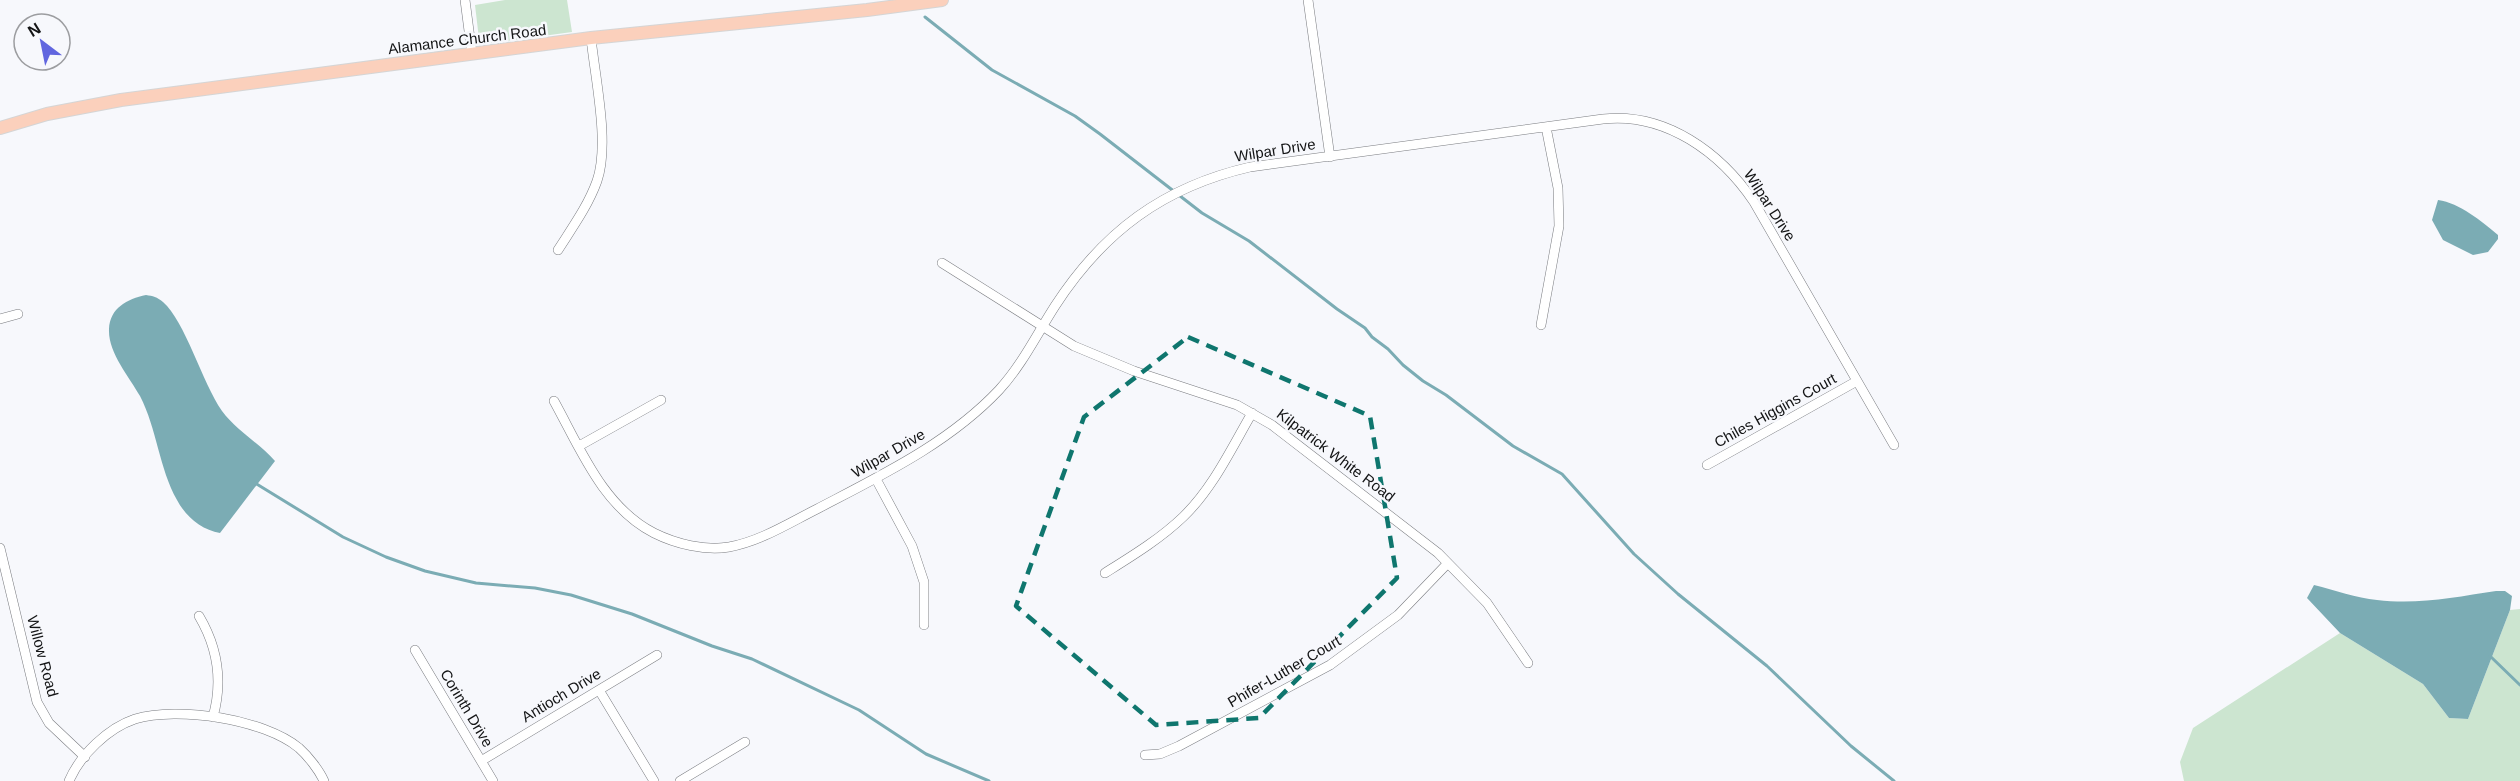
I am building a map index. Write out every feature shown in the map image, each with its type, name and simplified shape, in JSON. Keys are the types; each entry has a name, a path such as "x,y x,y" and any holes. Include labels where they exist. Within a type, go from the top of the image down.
{"main road":[{"name":"Alamance Church Road","path":"0,128 82,106 591,38 867,10 942,0"}],"street":[{"path":"465,0 472,54"},
{"path":"1308,0 1330,157"},
{"path":"558,250 585,208 597,181 602,160 603,138 591,38"},
{"name":"Wilpar Drive","path":"554,401 613,502 654,533 691,546 729,547 765,536 876,478 948,435 976,413 1002,387 1044,327 1055,306 1103,244 1127,223 1159,201 1194,184 1231,171 1610,118 1642,121 1678,133 1717,158 1735,176 1754,202 1894,445"},
{"path":"1541,325 1559,226 1558,188 1546,127"},
{"name":"Kilpatrick White Road","path":"942,263 1074,346 1104,360 1237,405 1272,425 1334,471 1448,563 1487,603 1528,663"},
{"path":"0,319 18,314"},
{"name":"Chiles Higgins Court","path":"1707,465 1857,381"},
{"path":"579,446 661,400"},
{"path":"1105,573 1164,534 1185,515 1214,478 1252,413"},
{"path":"876,478 912,546 924,582 924,625"},
{"name":"Willow Road","path":"0,548 37,702 49,723 85,757"},
{"name":"Phifer-Luther Court","path":"1145,755 1160,754 1179,746 1330,665 1398,615 1448,563"},
{"path":"199,616 215,653 218,669 218,698 213,717"},
{"name":"Corinth Drive","path":"416,650 493,781"},
{"name":"Antioch Drive","path":"481,761 657,655"},
{"path":"599,690 654,781"},
{"path":"69,781 85,757 113,730 135,719 165,714 246,722 277,735 299,748 324,781"},
{"path":"680,781 745,742"}],"highlighted area":[{"path":"1188,337 1370,416 1397,578 1259,718 1156,725 1016,606 1084,417"}],"green space":[{"path":"505,0 567,0 572,32 485,44 479,39 475,5"},
{"path":"2520,609 2520,781 2184,781 2180,762 2193,728 2340,633 2423,684 2449,718 2468,719 2510,610"}],"water":[{"path":"2438,200 2462,209 2498,235 2498,239 2488,252 2473,255 2443,240 2432,220"},
{"path":"146,295 163,302 179,323 222,411 234,425 275,461 220,533 195,522 177,500 166,475 146,409 112,347 109,329 116,310 132,299"},
{"path":"2314,585 2361,598 2407,602 2496,591 2505,591 2512,596 2510,610 2468,719 2449,718 2423,684 2340,633 2307,598"}],"waterway":[{"path":"925,17 992,70 1075,116 1202,213 1249,241 1365,328 1372,337 1423,381 1446,395 1513,446 1562,474 1634,554 1678,594 1767,666 1851,746 1894,781"},
{"path":"255,483 343,537 386,557 425,571 476,583 535,588 571,595 632,614 712,646 752,659 859,710 926,754 989,781"},
{"path":"2490,656 2520,685"}]}
